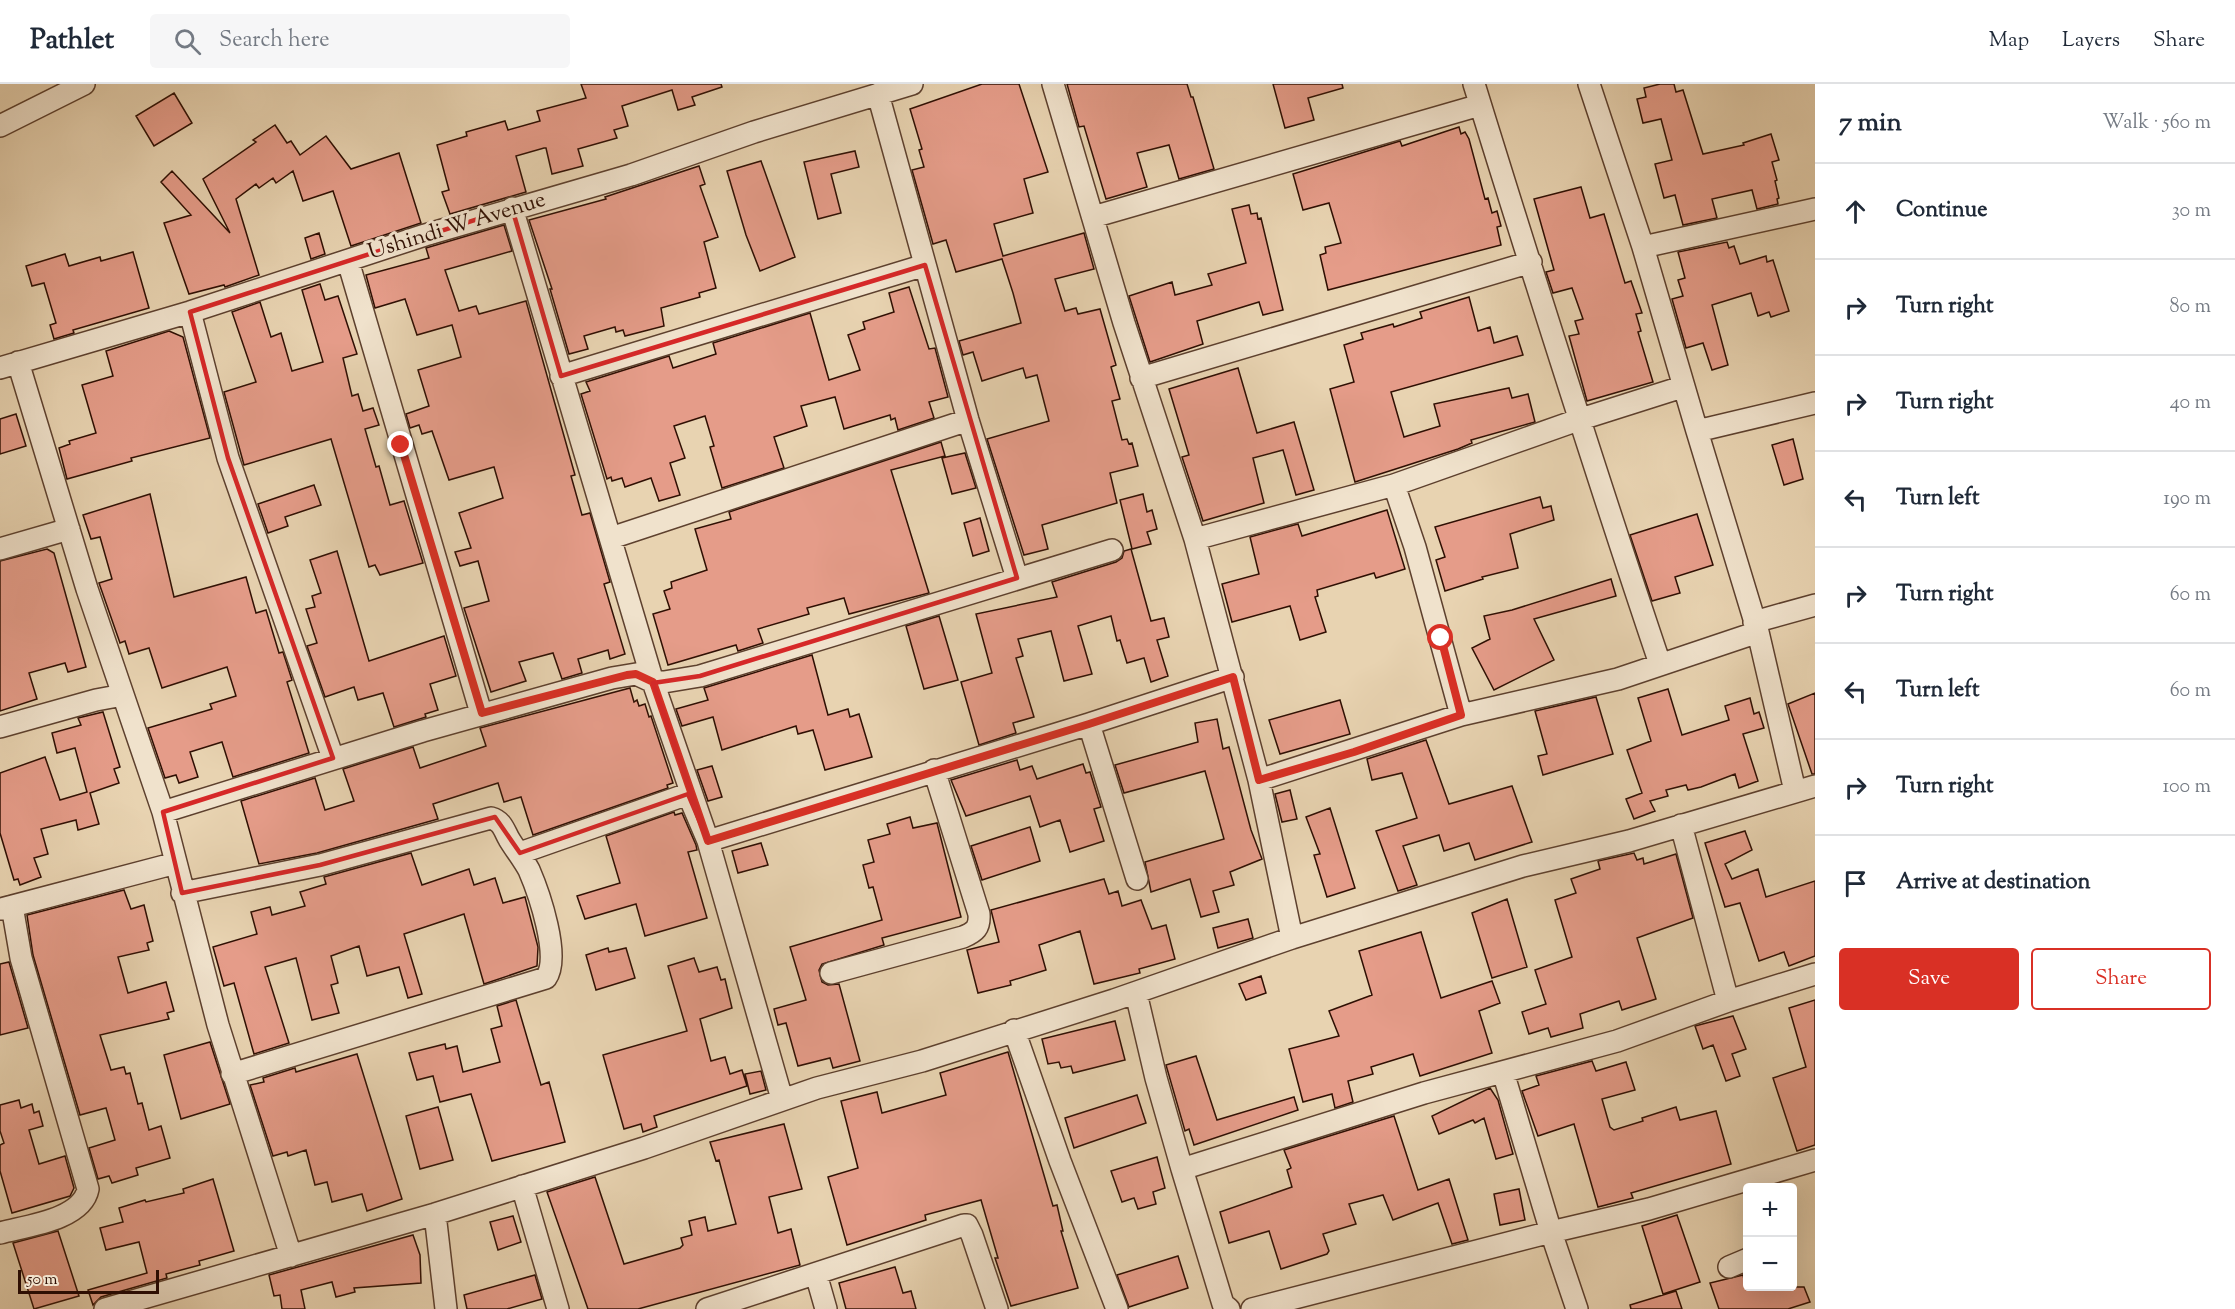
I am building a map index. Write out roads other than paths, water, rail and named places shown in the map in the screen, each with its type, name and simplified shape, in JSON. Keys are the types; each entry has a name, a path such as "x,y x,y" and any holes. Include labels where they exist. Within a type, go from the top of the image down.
{"street":[{"path":"0,126 84,84"},
{"name":"Ushindi W Avenue","path":"9,365 190,312 512,208 631,175 754,132 912,84"},
{"path":"1053,84 1141,378 1195,539 1259,780 1292,938"},
{"path":"1474,84 1531,262 1578,420 1660,663"},
{"path":"105,1309 435,1214 644,1148 782,1100 922,1061 1136,993 1292,938 1523,866 1599,849 1805,788 1682,387 1643,247 1589,84"},
{"path":"878,94 968,420 1017,579"},
{"path":"1093,217 1480,105"},
{"path":"512,208 653,682 708,841 782,1100"},
{"path":"1643,247 1815,209"},
{"path":"348,261 482,713"},
{"path":"1141,378 1531,262"},
{"path":"561,376 925,265"},
{"path":"190,312 228,458 333,758"},
{"path":"9,365 69,529 163,812 182,893 232,1074 291,1256"},
{"path":"1195,539 1394,485 1578,420 1682,387"},
{"path":"1696,431 1815,403"},
{"path":"611,538 968,420"},
{"path":"1394,485 1415,547 1461,715"},
{"path":"0,549 69,529"},
{"path":"163,812 482,713 627,675 636,674 653,682 700,675 1112,550"},
{"path":"1259,780 1354,752 1461,715 1582,688 1660,663 1815,605"},
{"path":"708,841 1089,724 1233,677"},
{"path":"0,727 96,700 123,695"},
{"path":"1089,724 1137,879"},
{"path":"831,974 963,937 976,930 980,924 979,914 934,770"},
{"path":"520,853 688,794 708,841"},
{"path":"182,893 320,866 491,818 502,826 530,873 552,950 552,966 546,978 232,1074"},
{"path":"1681,825 1728,1000"},
{"path":"0,1233 69,1214 85,1202 88,1190 6,908 176,863"},
{"path":"1182,1169 1424,1093 1617,1041 1728,1000 1815,974"},
{"path":"1136,993 1156,1078 1182,1169 1223,1304 1229,1309"},
{"path":"1014,1030 1060,1161 1117,1309"},
{"path":"1503,1072 1551,1233 1577,1309"},
{"path":"1252,1309 1551,1233 1765,1182 1815,1160"},
{"path":"522,1186 558,1309"},
{"path":"435,1214 446,1309"},
{"path":"707,1309 967,1225 997,1309"},
{"path":"816,1274 826,1309"}]}
